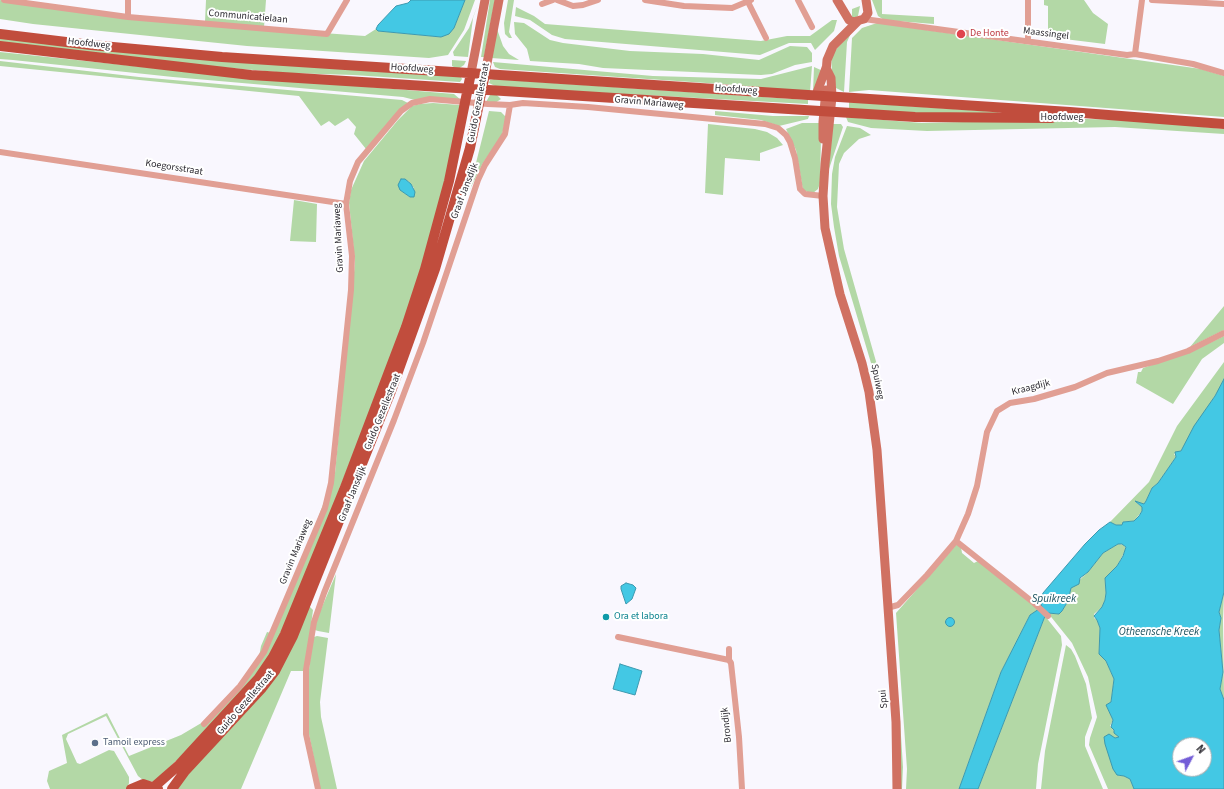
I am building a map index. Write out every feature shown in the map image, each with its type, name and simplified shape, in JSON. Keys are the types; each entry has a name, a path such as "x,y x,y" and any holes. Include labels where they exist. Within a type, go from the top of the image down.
{"main road":[{"name":"Guido Gezellestraat","path":"166,789 258,679 273,657 285,634 344,490 406,327 425,269 449,181 485,0"},
{"name":"Guido Gezellestraat","path":"155,788 173,781 262,688 275,671 293,636 390,394 435,269 470,148 498,0"},
{"path":"838,0 857,20"},
{"path":"827,112 825,96 826,68 830,50 857,20 869,10 866,0"},
{"name":"Hoofdweg","path":"0,34 91,45 222,57 825,96 1224,124"},
{"name":"Hoofdweg","path":"0,46 251,75 827,112 915,117 1126,117"},
{"path":"825,96 831,78 826,68"},
{"name":"Spuiweg","path":"827,112 823,196 825,228 840,294 862,363 869,392 877,450 887,608"},
{"name":"Spui","path":"887,608 896,722 897,789"},
{"path":"135,788 143,784 155,788"}],"street":[{"name":"Communicatielaan","path":"4,0 128,17 328,34 347,0"},
{"path":"128,0 128,17"},
{"path":"542,4 553,0"},
{"path":"557,0 573,6 583,6 598,0"},
{"path":"645,0 732,8 750,1 766,38"},
{"path":"736,0 738,6"},
{"path":"798,0 812,27"},
{"path":"1028,0 1028,42"},
{"path":"1135,54 1142,0"},
{"path":"1152,0 1224,4"},
{"path":"869,10 875,17 884,22"},
{"name":"Maassingel","path":"857,20 884,22 1127,55 1135,54 1193,64 1224,73"},
{"name":"Gravin Mariaweg","path":"204,724 240,686 264,652 325,508 331,484 351,290 352,256 346,204 350,180 358,162 401,110 412,103 425,100 510,105 523,103 588,107 765,124 778,128 786,135 790,142 795,158 800,189 806,194 823,196"},
{"name":"Graaf Jansdijk","path":"318,789 306,734 306,670 314,622 324,592 418,357 478,180 484,165 505,134 510,105"},
{"name":"Koegorsstraat","path":"0,152 346,204"},
{"name":"Kraagdijk","path":"887,608 898,605 927,575 956,541 968,514 977,486 987,432 997,411 1010,403 1034,399 1075,387 1107,373 1188,352 1224,333"},
{"path":"956,541 1048,616"},
{"path":"618,637 729,660"},
{"name":"Brondijk","path":"729,649 729,660 731,663 739,737 742,789"}],"green space":[{"path":"0,0 127,19 365,36 376,29 378,31 441,37 454,28 465,0 475,0 464,30 448,55 429,58 247,46 33,24 0,19"},
{"path":"206,0 266,0 264,27 205,22"},
{"path":"490,0 495,0 484,57 481,57"},
{"path":"508,0 514,0 509,32 512,38 509,38 505,34 504,23"},
{"path":"872,0 882,0 882,14 934,17 934,24 884,20 878,16"},
{"path":"1044,0 1084,0 1093,13 1108,24 1105,44 1048,37 1048,6 1044,5"},
{"path":"478,4 473,18 468,57 454,56 453,52 469,28"},
{"path":"860,6 858,16 852,19 852,9"},
{"path":"516,7 534,16 545,24 761,41 787,36 810,36 832,20 837,20 834,31 815,50 811,43 789,43 760,55 565,39 552,35 530,20 515,16"},
{"path":"514,22 524,23 550,40 563,43 630,51 703,54 759,60 790,46 807,47 812,53 812,62 795,65 772,74 761,75 603,68 579,64 530,61 527,49 515,34"},
{"path":"877,23 1201,69 1224,76 1224,117 869,90 849,92 852,38 862,28"},
{"path":"497,29 503,46 509,54 519,60 491,58"},
{"path":"851,33 847,42 844,92 836,88 832,73 831,55"},
{"path":"0,37 461,77 462,79 460,82 353,75 288,73 162,62 0,43"},
{"path":"0,52 181,71 454,94 461,100 415,100 403,97 173,77 0,59"},
{"path":"452,60 466,61 464,65 458,69 452,66"},
{"path":"0,61 139,77 402,100 408,103 366,149 354,134 356,127 348,118 335,126 329,121 321,126 299,96 0,66"},
{"path":"493,62 653,76 761,79 812,66 810,92 736,85 500,69 495,67"},
{"path":"814,67 823,71 813,92"},
{"path":"494,79 808,100 808,104 497,87 489,83 490,80"},
{"path":"496,94 501,99 495,103 486,102 490,95"},
{"path":"849,102 999,113 936,115 849,110"},
{"path":"433,103 460,105 455,144 411,305 297,598 267,661 204,734 154,782 143,780 138,776 106,716 68,734 66,739 77,763 80,764 109,750 114,751 129,777 127,789 50,789 47,781 49,771 67,763 62,735 107,713 129,756 181,735 203,722 238,685 259,657 261,646 267,632 274,634 335,473 355,262 349,203 351,190 364,161 398,120 412,106","holes":["408,181 414,188 410,197 403,192"]},
{"path":"489,111 501,112 506,117 502,135 483,163 469,191"},
{"path":"715,111 773,116 809,116 808,119 779,126 761,120 715,115"},
{"path":"846,117 922,123 1086,119 1132,120 1224,129 1224,134 1115,127 927,131 871,128 848,122"},
{"path":"802,123 820,123 820,183 818,189 813,193 803,190 796,150 786,129"},
{"path":"708,124 755,129 767,132 777,138 783,145 760,153 760,161 725,158 723,195 705,193"},
{"path":"833,124 841,124 843,127 828,172"},
{"path":"847,126 860,128 871,135 859,139 844,153 839,164 837,207 844,249 879,372 874,373 839,256 831,204 832,174 835,157"},
{"path":"294,200 317,204 316,242 290,241"},
{"path":"1224,306 1224,330 1190,347"},
{"path":"1224,336 1224,343 1202,359 1173,404 1136,383 1138,372 1141,372 1143,368 1193,351"},
{"path":"1224,362 1224,379 1221,386 1181,451 1174,454 1176,457 1158,483 1152,488 1144,504 1137,503 1142,507 1142,511 1134,521 1123,522 1122,525 1116,525 1110,522 1149,482 1177,426"},
{"path":"957,544 961,547 962,553 974,563 978,561 1039,610 1030,615 1001,672 959,789 906,789 907,769 896,613"},
{"path":"1118,544 1124,545 1126,549 1117,566 1105,578 1105,600 1102,607 1094,614 1094,618 1097,620 1100,628 1099,654 1106,661 1114,679 1111,702 1107,706 1113,720 1110,726 1119,737 1115,738 1107,746 1107,749 1119,776 1123,775 1130,779 1134,789 1108,789 1089,745 1097,717 1088,677 1072,643 1048,613 1059,614 1068,601 1071,588 1088,572 1103,553"},
{"path":"336,574 329,633 315,630 316,621"},
{"path":"1224,592 1224,700 1220,689 1223,672 1219,630 1221,618 1219,612"},
{"path":"309,606 313,610 305,671 291,671 241,789 175,789"},
{"path":"1045,616 1061,636 1062,645 1038,764 1036,789 978,789"},
{"path":"317,636 328,638 320,702 321,717 337,789 320,789 307,724 307,688 312,642 314,637"},
{"path":"1066,645 1071,649 1075,656 1086,684 1092,718 1085,737 1085,746 1103,789 1041,789 1045,751"},
{"path":"899,704 903,767 902,789 900,789"}],"water":[{"path":"411,0 465,0 454,28 449,34 441,37 378,31 376,29 396,6 408,3"},
{"path":"401,179 405,179 411,184 415,192 414,197 410,197 400,190 398,185"},
{"name":"Otheensche Kreek","path":"1224,379 1224,592 1219,612 1221,618 1219,630 1223,672 1220,689 1224,700 1224,789 1134,789 1130,779 1117,775 1113,769 1104,737 1109,734 1115,738 1119,737 1114,733 1114,730 1111,727 1113,720 1106,705 1111,702 1114,679 1106,661 1099,654 1100,628 1094,616 1102,607 1105,600 1105,578 1117,566 1126,547 1122,544 1118,544 1103,553 1088,572 1080,578 1079,584 1071,588 1068,601 1059,614 1048,613 1045,616 978,789 959,789 1001,672 1030,615 1042,607 1040,601 1043,593 1099,530 1110,522 1116,525 1122,525 1123,522 1134,521 1139,516 1142,511 1142,507 1135,501 1144,504 1152,488 1158,483 1176,457 1175,452 1181,451 1194,426 1215,396"},
{"path":"626,583 633,585 636,588 632,599 626,604 621,586"},
{"path":"948,618 952,618 954,622 952,626 948,626 946,624 946,620"},
{"path":"620,664 642,671 635,695 613,689"}],"place":[{"name":"De Honte","path":"961,34"},
{"name":"Ora et labora","path":"606,617"},
{"name":"Tamoil express","path":"95,743"}],"water label":[{"name":"Spuikreek","path":"1054,600"}]}
